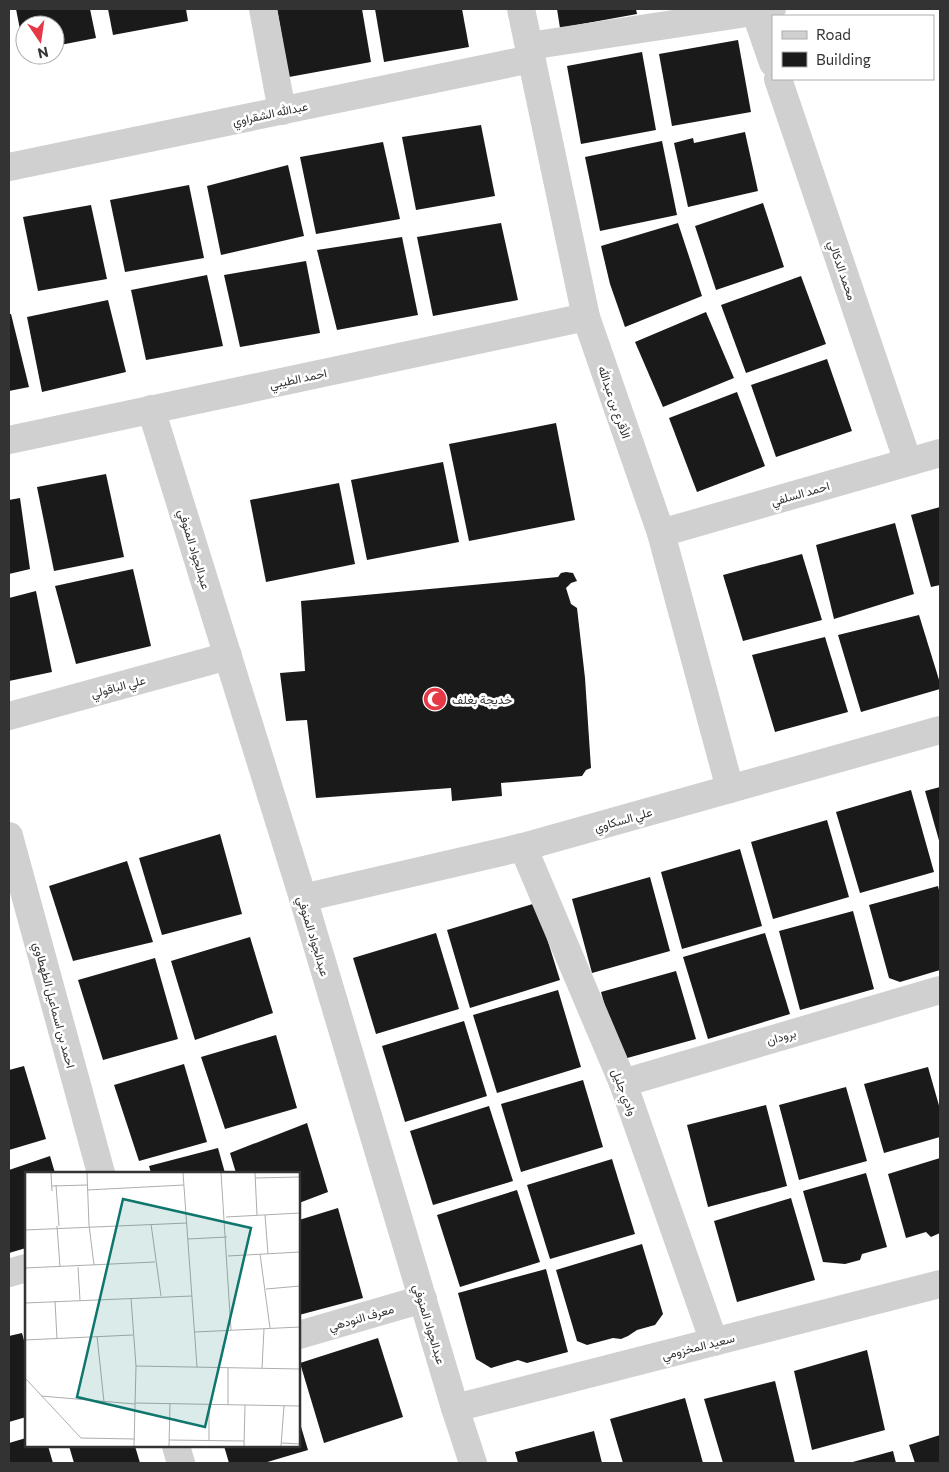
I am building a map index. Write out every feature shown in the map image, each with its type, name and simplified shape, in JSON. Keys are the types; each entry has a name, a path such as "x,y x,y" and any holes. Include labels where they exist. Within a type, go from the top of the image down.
{"street":[{"path":"263,9 282,111"},
{"name":"الأقرع بن عبدالله","path":"521,9 586,317 661,533 730,789"},
{"path":"764,10 772,57"},
{"name":"عبدالله الشقراوي","path":"9,168 282,111 530,52 764,10"},
{"name":"محمد الدكالي","path":"778,80 908,462"},
{"name":"احمد الطيبي","path":"9,440 586,317"},
{"name":"عبدالجواد المنوفي","path":"151,410 303,898 474,1463"},
{"name":"احمد السلفي","path":"661,533 940,453"},
{"name":"علي الباقولي","path":"9,716 228,656"},
{"name":"علي السكاوي","path":"303,898 523,847 940,730"},
{"name":"احمد بن اسماعيل الطهطاوي","path":"9,836 101,1172"},
{"name":"وادي جليل","path":"523,847 622,1083 714,1342"},
{"name":"برودان","path":"622,1083 940,990"},
{"path":"9,1273 25,1268"},
{"name":"سعيد المخزومي","path":"456,1408 940,1284"},
{"name":"معرف النودهي","path":"300,1335 423,1299"},
{"path":"176,1447 181,1463"}],"building":[{"path":"16,9 90,9 96,38 65,44 65,15 17,15"},
{"path":"108,9 186,9 188,21 113,35"},
{"path":"277,9 362,9 371,62 289,77"},
{"path":"375,9 462,9 469,47 384,62"},
{"path":"557,9 636,9 637,14 560,28"},
{"path":"738,40 751,112 672,126 659,54"},
{"path":"642,52 656,130 581,144 567,66"},
{"path":"481,125 495,196 416,210 402,137"},
{"path":"745,132 758,191 688,207 674,143 693,138 694,143"},
{"path":"662,141 677,215 600,231 585,157"},
{"path":"383,142 400,219 316,234 300,157"},
{"path":"288,165 304,236 221,255 207,186"},
{"path":"189,185 204,258 125,272 110,200"},
{"path":"763,203 784,267 716,290 695,226"},
{"path":"91,205 107,279 38,291 23,217"},
{"path":"501,223 518,300 433,316 417,237"},
{"path":"678,223 702,296 625,327 610,284 601,246"},
{"path":"402,237 418,315 337,330 317,250"},
{"path":"306,261 320,333 240,347 224,275"},
{"path":"207,275 223,346 146,360 131,290"},
{"path":"801,276 826,344 746,373 721,305"},
{"path":"108,300 126,372 42,392 27,317"},
{"path":"706,312 734,378 663,407 635,342"},
{"path":"9,314 11,314 29,387 9,391"},
{"path":"827,359 852,431 776,457 751,385"},
{"path":"737,392 765,466 697,492 669,418"},
{"path":"556,423 575,520 469,541 449,444"},
{"path":"443,462 459,542 367,560 351,480"},
{"path":"106,474 124,557 54,571 37,487"},
{"path":"339,483 355,564 266,582 250,500"},
{"path":"20,498 30,569 9,574 9,500"},
{"path":"940,507 940,585 931,587 911,515"},
{"path":"895,523 914,594 834,619 816,545"},
{"path":"802,554 822,620 743,641 723,575"},
{"path":"133,569 151,646 76,664 55,586"},
{"name":"خديجة بغلف","path":"561,573 573,573 577,581 571,583 566,588 571,604 577,608 585,678 591,768 586,770 582,776 501,783 502,796 452,801 451,788 316,798 307,720 286,721 280,673 305,671 301,601 558,577"},
{"path":"36,591 52,672 9,681 9,598"},
{"path":"919,615 940,683 940,689 861,712 838,635"},
{"path":"825,637 848,712 775,732 752,655"},
{"path":"940,787 940,844 925,791"},
{"path":"911,790 934,872 860,893 836,812"},
{"path":"827,820 849,897 773,919 751,842"},
{"path":"220,834 242,914 162,935 139,858"},
{"path":"740,849 762,926 682,949 661,872"},
{"path":"127,861 153,942 73,961 49,886"},
{"path":"650,877 670,951 592,973 572,899"},
{"path":"938,886 940,894 940,970 900,982 889,978 869,905"},
{"path":"536,903 560,980 470,1008 447,930"},
{"path":"853,911 874,989 800,1010 779,931"},
{"path":"436,933 459,1009 376,1034 353,958"},
{"path":"765,933 790,1014 708,1039 683,957"},
{"path":"250,937 273,1013 195,1040 171,961"},
{"path":"155,958 178,1039 103,1060 78,980"},
{"path":"676,971 696,1039 620,1060 601,992"},
{"path":"558,990 581,1067 497,1093 473,1015"},
{"path":"464,1021 487,1096 405,1122 382,1046"},
{"path":"276,1035 297,1108 225,1129 201,1057"},
{"path":"184,1064 207,1142 139,1161 114,1085"},
{"path":"24,1066 46,1139 9,1150 9,1070"},
{"path":"928,1067 940,1109 940,1137 884,1153 864,1084"},
{"path":"583,1080 603,1147 521,1172 501,1104"},
{"path":"846,1087 867,1161 799,1180 779,1105"},
{"path":"766,1105 787,1186 708,1207 687,1125"},
{"path":"489,1106 513,1181 433,1205 410,1131"},
{"path":"307,1123 328,1192 300,1203 300,1172 236,1172 230,1153"},
{"path":"218,1148 225,1172 151,1172 149,1166"},
{"path":"50,1156 55,1172 25,1172 25,1248 9,1253 9,1170"},
{"path":"940,1158 940,1233 931,1237 926,1232 906,1238 888,1174"},
{"path":"612,1159 635,1234 550,1259 527,1185"},
{"path":"866,1173 887,1247 862,1254 860,1260 845,1264 823,1262 803,1191"},
{"path":"517,1190 540,1262 460,1287 437,1215"},
{"path":"791,1198 815,1280 737,1302 714,1221"},
{"path":"338,1208 363,1298 300,1315 300,1220"},
{"path":"642,1244 663,1314 655,1325 637,1330 621,1339 613,1338 587,1345 577,1341 556,1270"},
{"path":"546,1269 568,1352 527,1363 518,1360 491,1368 476,1359 458,1293"},
{"path":"22,1333 25,1344 25,1417 9,1422 9,1336"},
{"path":"378,1338 403,1417 324,1443 300,1363"},
{"path":"867,1350 885,1430 812,1450 794,1371"},
{"path":"775,1381 795,1463 723,1463 704,1399"},
{"path":"685,1398 703,1463 623,1463 610,1419"},
{"path":"300,1423 308,1450 264,1463 229,1463 224,1447 300,1447"},
{"path":"594,1431 602,1463 518,1463 515,1452"},
{"path":"940,1435 940,1463 915,1463 909,1445"},
{"path":"25,1438 25,1447 48,1447 53,1463 9,1463 9,1443"},
{"path":"69,1447 135,1447 140,1463 74,1463"},
{"path":"893,1451 896,1463 849,1463"}],"place":[{"name":"خديجة بغلف","path":"435,699"}]}
